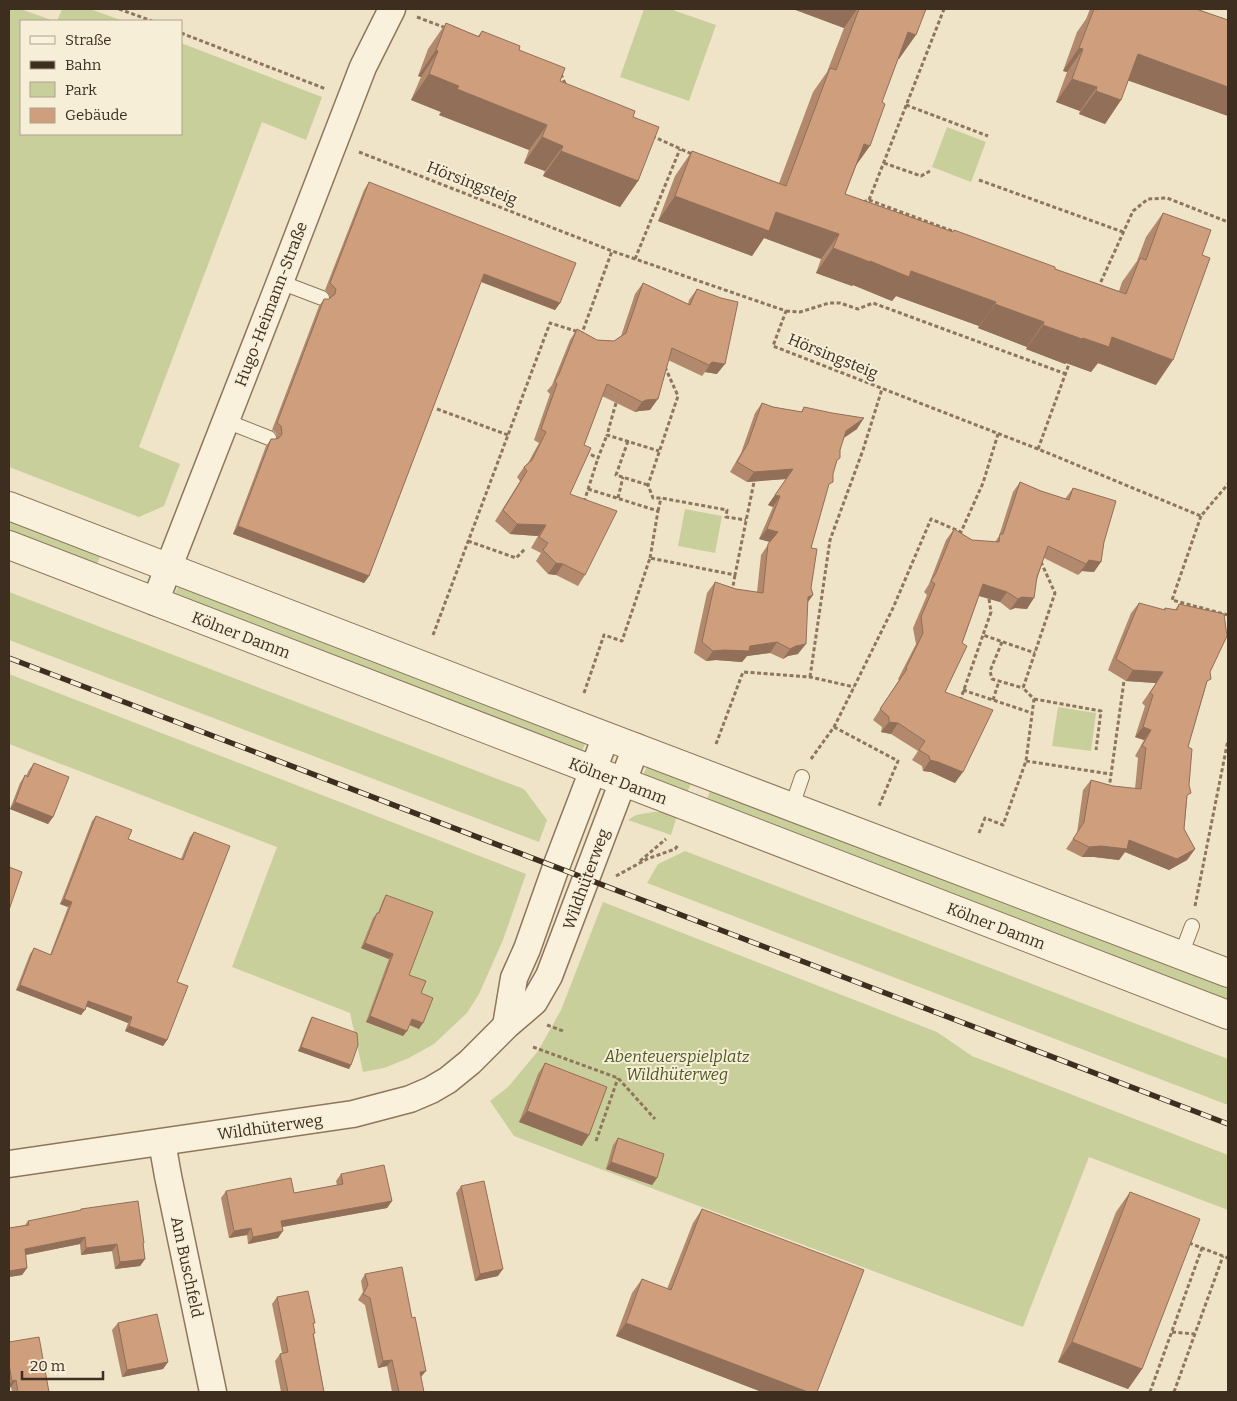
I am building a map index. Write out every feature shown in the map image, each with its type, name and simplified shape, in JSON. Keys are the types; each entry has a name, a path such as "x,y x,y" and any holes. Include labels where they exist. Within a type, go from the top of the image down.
{"street":[{"name":"Hugo-Heimann-Straße","path":"155,602 363,67 404,12"},
{"path":"9,506 1228,973"},
{"name":"Kölner Damm","path":"9,545 1228,1015"},
{"name":"Wildhüterweg","path":"506,1026 514,978 527,949 606,736"},
{"name":"Wildhüterweg","path":"9,1164 353,1114 410,1099 448,1080 534,1002 549,976 636,747"},
{"name":"Am Buschfeld","path":"162,1142 213,1392"}],"lane":[{"path":"280,282 322,298"},
{"path":"226,420 269,438"},
{"path":"792,806 802,777"},
{"path":"1181,955 1192,926"}],"path":[{"path":"119,9 149,20"},
{"path":"869,200 944,9"},
{"path":"404,12 453,31"},
{"path":"182,33 332,91"},
{"path":"553,71 562,75 568,90"},
{"path":"906,105 988,136"},
{"path":"646,133 698,157"},
{"path":"635,259 680,149"},
{"name":"Hörsingsteig","path":"358,152 612,251 786,311 773,346 1038,449 1201,516"},
{"path":"884,163 921,176 930,171"},
{"path":"979,180 1123,232"},
{"path":"1096,294 1133,211 1148,198 1167,198 1228,222"},
{"path":"860,203 869,200 961,234"},
{"path":"433,635 550,323 582,333 612,251"},
{"path":"1090,282 1099,286"},
{"path":"786,311 800,312 829,304 840,304 858,309 873,303 1066,374"},
{"path":"663,363 678,396 648,484 653,498 727,510 726,517 746,520"},
{"path":"1038,449 1069,364"},
{"path":"810,677 830,540 863,450 882,389"},
{"path":"583,504 616,403"},
{"path":"436,409 508,434"},
{"path":"607,434 659,451"},
{"path":"802,777 806,766 834,727 854,687 893,608 931,519 961,532 983,483 998,434"},
{"path":"628,441 616,475 648,484"},
{"path":"582,451 598,458"},
{"path":"618,498 623,477"},
{"path":"731,600 754,482"},
{"path":"1228,484 1201,516 1172,600 1228,615"},
{"path":"588,489 658,511"},
{"path":"584,693 604,635 622,641 650,558 661,498"},
{"path":"468,541 516,558 526,548"},
{"path":"650,558 735,576"},
{"path":"1023,688 1055,593 1040,560"},
{"path":"958,705 991,612 989,599"},
{"path":"983,635 1035,653"},
{"path":"1002,642 990,671 992,679 1023,688 1034,699 1101,710 1096,750"},
{"path":"716,744 744,672 810,677 854,687"},
{"path":"993,700 999,681"},
{"path":"1108,792 1124,681"},
{"path":"963,690 1032,713"},
{"path":"979,834 985,818 1003,825 1026,762 1034,699"},
{"path":"834,727 898,761 879,806"},
{"path":"1192,926 1228,740"},
{"path":"1026,762 1110,774"},
{"path":"634,866 666,839"},
{"path":"615,877 647,859 676,849 679,844"},
{"path":"546,1024 563,1031"},
{"path":"533,1047 618,1078 655,1119"},
{"path":"596,1142 618,1078"},
{"path":"1189,1243 1228,1258"},
{"path":"1150,1392 1202,1248"},
{"path":"1174,1392 1223,1256"},
{"path":"1172,1332 1195,1334"}],"green space":[{"path":"9,9 21,9 51,20 20,20 20,135 182,135 182,43 322,97 306,140 262,122 139,447 180,464 164,506 139,517 9,467"},
{"path":"62,9 90,9 120,20 57,20"},
{"path":"644,9 670,9 716,25 689,101 620,77"},
{"path":"947,127 986,142 971,182 932,167"},
{"path":"685,509 722,516 715,553 678,546"},
{"path":"9,519 101,554 95,570 9,536"},
{"path":"179,585 585,743 582,752 173,597"},
{"path":"9,592 524,789 547,820 539,842 9,640"},
{"path":"9,674 526,874 503,940 479,994 467,1013 434,1044 409,1058 384,1068 363,1072 350,1013 232,967 277,847 9,744"},
{"path":"1058,707 1096,713 1091,751 1052,746"},
{"path":"647,766 692,781 686,795 643,775"},
{"path":"711,788 1228,986 1228,1003 706,802"},
{"path":"653,812 677,816 671,835 628,820 636,815"},
{"path":"685,851 1228,1059 1228,1105 647,883 658,864"},
{"name":"Abenteuerspielplatz Wildhüterweg","path":"603,902 937,1032 972,1056 1228,1155 1228,1210 1089,1157 1023,1327 514,1136 490,1101 508,1087 538,1051 561,1010"}],"building":[{"path":"859,9 926,9 916,35 908,32 882,102 885,104 870,146 864,144 845,194 953,232 954,230 1126,294 1140,258 1146,260 1163,213 1211,230 1202,255 1210,258 1173,360 1112,337 1109,347 1082,339 1043,325 1044,322 995,304 996,302 911,271 909,277 833,248 839,234 776,212 769,231 675,196 692,151 786,186 830,68 836,70"},
{"path":"1094,9 1196,9 1228,20 1228,87 1138,54 1121,100 1096,91 1097,87 1072,79 1083,49 1079,48"},
{"path":"446,23 479,37 482,31 520,46 519,50 565,68 560,81 635,111 633,117 659,127 638,181 561,151 563,146 542,137 547,125 457,89 459,86 429,74"},
{"path":"369,182 576,263 560,303 484,274 369,576 238,526 271,439 279,438 282,434 281,426 277,423 324,299 329,299 335,294 336,289 330,283"},
{"path":"643,283 690,305 697,289 738,302 725,364 712,362 709,365 672,348 658,399 642,402 607,384 584,445 591,448 570,494 617,511 585,575 563,564 556,563 543,550 548,543 539,537 546,525 517,524 503,510 527,471 524,467 532,460 546,432 541,429 557,384 555,381 577,329 597,340 614,341 626,333"},
{"path":"762,403 802,412 804,407 864,418 846,431 840,450 840,458 837,460 833,474 833,482 829,484 811,548 817,549 811,588 813,595 808,597 806,644 790,649 777,642 750,646 749,651 713,651 702,642 715,582 736,589 763,593 768,544 778,532 767,529 780,496 775,495 793,469 754,472 737,462 748,443"},
{"path":"1020,482 1069,500 1073,488 1116,501 1104,542 1101,562 1089,560 1086,564 1048,546 1037,577 1034,598 1022,597 1018,599 1007,592 983,584 962,643 967,646 945,692 993,710 963,772 930,760 929,756 919,750 925,741 898,723 889,722 889,717 880,709 907,669 923,633 921,617 935,584 931,581 954,529 972,540 999,542 1000,534 1003,534"},
{"path":"1139,603 1165,610 1165,608 1177,610 1179,604 1224,614 1227,636 1210,672 1211,679 1207,681 1188,747 1192,749 1189,785 1191,793 1187,795 1184,829 1195,849 1177,859 1129,840 1127,849 1101,846 1089,847 1073,839 1084,822 1091,780 1113,786 1141,789 1146,748 1142,746 1151,730 1143,727 1153,695 1150,693 1163,672 1133,670 1116,659"},
{"path":"34,763 69,777 53,817 15,802 25,775 28,777"},
{"path":"96,816 132,830 128,839 183,860 194,832 230,846 177,982 188,986 167,1040 129,1026 132,1017 88,1001 85,1010 20,985 34,948 51,955 72,902 64,899"},
{"path":"9,867 22,872 9,910"},
{"path":"386,895 433,912 409,975 426,981 421,993 433,998 423,1023 412,1019 407,1031 370,1016 393,954 365,943"},
{"path":"312,1017 357,1033 358,1045 351,1065 301,1047"},
{"path":"545,1063 607,1087 589,1135 527,1111"},
{"path":"618,1138 664,1154 657,1178 611,1162"},
{"path":"384,1165 392,1201 281,1221 283,1231 253,1237 251,1228 234,1231 226,1191 291,1178 294,1193 343,1184 341,1174"},
{"path":"484,1181 503,1269 480,1274 461,1186"},
{"path":"1130,1192 1200,1219 1142,1369 1072,1342"},
{"path":"138,1201 145,1259 120,1262 117,1244 86,1248 85,1237 25,1249 27,1268 9,1271 9,1228 29,1225 28,1221 81,1209"},
{"path":"702,1209 864,1270 817,1392 808,1392 626,1323 642,1279 671,1290"},
{"path":"402,1267 412,1318 415,1317 426,1371 420,1372 424,1392 399,1392 392,1360 383,1361 370,1298 363,1294 368,1285 365,1274"},
{"path":"308,1291 315,1323 313,1323 315,1333 313,1334 324,1392 288,1392 280,1354 288,1352 277,1297"},
{"path":"157,1314 168,1362 127,1370 118,1323"},
{"path":"39,1337 49,1392 18,1392 16,1380 12,1381 9,1365 9,1342"}],"railway":[{"path":"9,658 1228,1124"}]}
